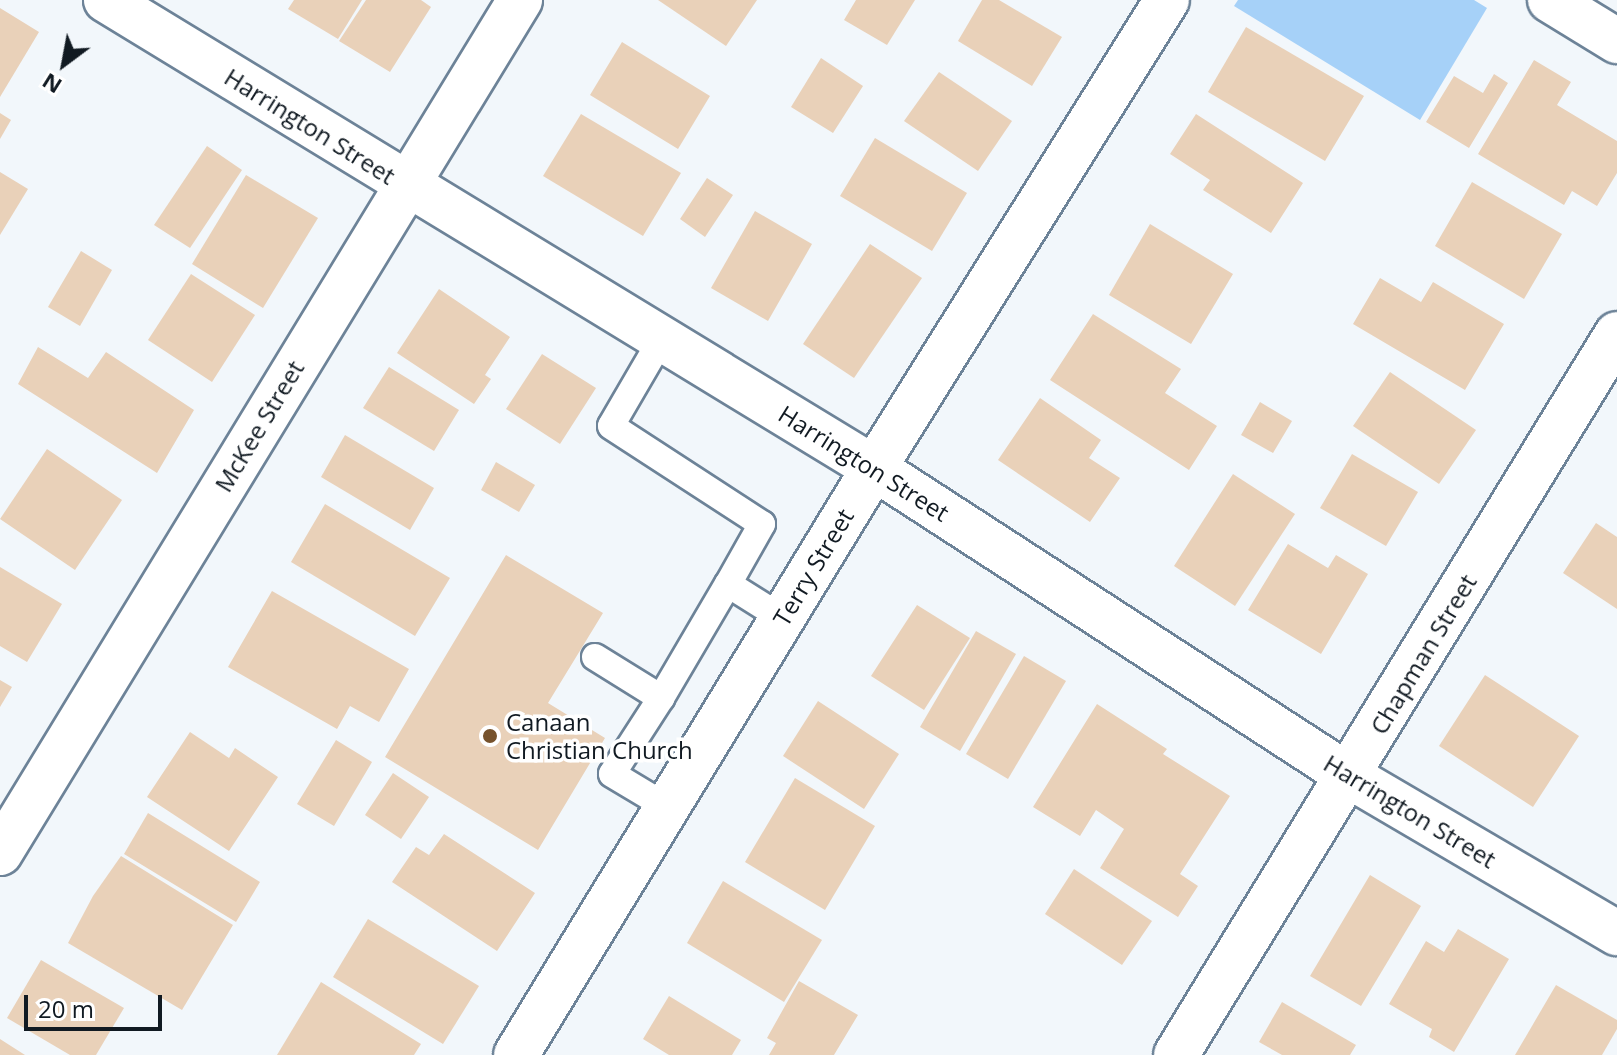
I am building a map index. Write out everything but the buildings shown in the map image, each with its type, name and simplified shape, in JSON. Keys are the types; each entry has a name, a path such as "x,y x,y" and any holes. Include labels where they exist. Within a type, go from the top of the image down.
{"street":[{"name":"Harrington Street","path":"106,0 874,468 1349,776 1617,933"},
{"name":"McKee Street","path":"0,853 405,184 520,0"},
{"name":"Terry Street","path":"516,1055 874,468 1167,0"},
{"path":"1550,0 1617,41"},
{"name":"Chapman Street","path":"1176,1055 1617,334"}],"lane":[{"path":"661,340 611,426 762,524 661,698 612,774 667,807"},
{"path":"728,584 782,618"},
{"path":"595,657 661,698"}],"shaded area":[{"path":"1238,0 1474,0 1487,8 1420,120 1234,6"}],"place":[{"name":"Canaan Christian Church","path":"490,736"}]}
